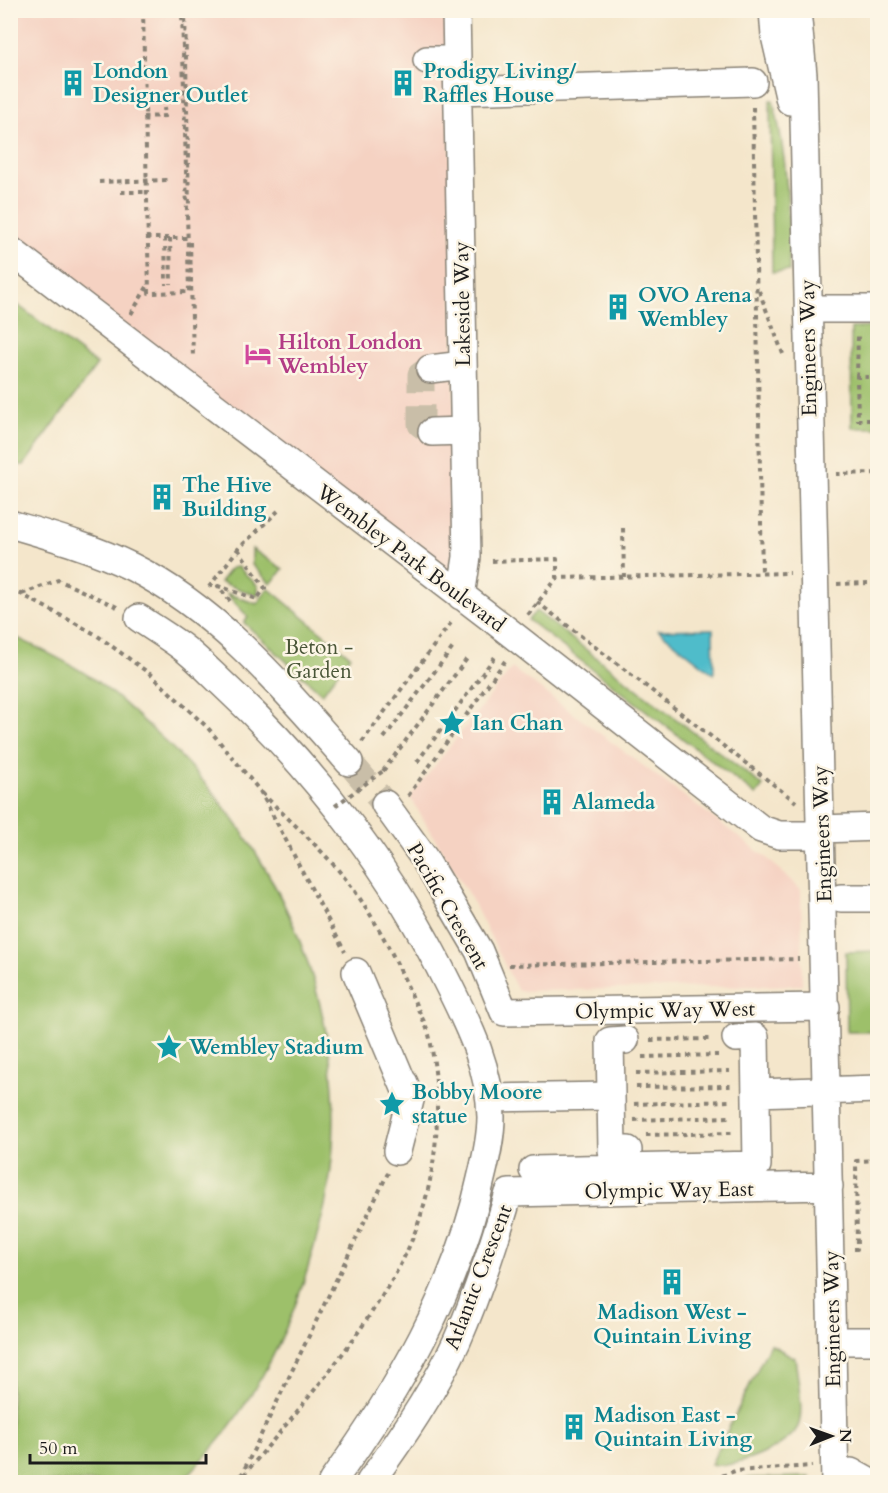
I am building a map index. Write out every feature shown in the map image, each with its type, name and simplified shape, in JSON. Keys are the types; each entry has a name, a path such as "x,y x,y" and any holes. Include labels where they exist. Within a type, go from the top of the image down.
{"street":[{"name":"Lakeside Way","path":"456,10 467,557 464,598"},
{"name":"Engineers Way","path":"773,10 805,185"},
{"name":"Engineers Way","path":"797,10 803,75 832,1341 843,1476"},
{"path":"427,60 457,60"},
{"path":"458,91 753,82"},
{"name":"Wembley Park Boulevard","path":"10,250 761,829 779,835 878,827"},
{"path":"808,309 878,309"},
{"path":"430,369 463,365"},
{"path":"432,432 465,431"},
{"path":"10,524 85,548 132,567 171,591 226,632 294,700 354,753"},
{"path":"139,618 187,651 247,707 335,806 404,905 438,964 473,1035 490,1098 491,1120 476,1203 451,1278 389,1400 332,1482"},
{"name":"Pacific Crescent","path":"395,801 424,858 479,951 504,1012"},
{"path":"841,898 878,898"},
{"path":"356,972 410,1100"},
{"name":"Olympic Way West","path":"504,1012 826,1007"},
{"path":"391,1046 410,1100 397,1151"},
{"path":"533,1170 757,1165 747,1097 827,1090 878,1089"},
{"path":"490,1098 619,1096"},
{"name":"Olympic Way East","path":"509,1193 829,1186"},
{"name":"Atlantic Crescent","path":"370,1482 430,1393 456,1342 489,1260 509,1193"},
{"path":"832,1341 878,1341"}],"path":[{"path":"118,332 147,291 142,10"},
{"path":"142,10 143,154"},
{"path":"145,181 149,293 189,292 184,10"},
{"path":"184,10 194,392"},
{"path":"143,117 165,116 164,108 164,111"},
{"path":"754,144 762,574"},
{"path":"99,182 167,180"},
{"path":"136,192 137,181"},
{"path":"121,192 145,192"},
{"path":"146,238 190,238"},
{"path":"167,238 168,284"},
{"path":"757,286 783,352 783,361"},
{"path":"867,334 856,334 858,420 878,420"},
{"path":"857,377 878,377"},
{"path":"811,474 878,472"},
{"path":"204,595 238,549 278,511"},
{"path":"623,528 624,577"},
{"path":"236,608 218,586 258,599 265,588 238,549"},
{"path":"488,561 556,559 557,578 542,596"},
{"path":"557,578 794,573"},
{"path":"21,594 58,580 139,618"},
{"path":"836,584 868,583"},
{"path":"10,591 21,594 95,634 150,674 208,728 260,791 314,843 353,890 396,959 430,1037 437,1093 438,1137 423,1209 395,1274 354,1339 238,1482"},
{"path":"354,753 464,598"},
{"path":"537,602 804,808"},
{"path":"395,801 520,641"},
{"path":"384,738 455,645"},
{"path":"335,806 383,771 469,656"},
{"path":"417,762 486,668"},
{"path":"260,791 320,905"},
{"path":"509,965 806,958"},
{"path":"619,1096 747,1097"},
{"path":"619,1096 747,1097"},
{"path":"619,1096 747,1097"},
{"path":"619,1096 747,1097"},
{"path":"619,1096 747,1097"},
{"path":"619,1096 747,1097"},
{"path":"619,1096 747,1097"},
{"path":"238,1482 362,1230 397,1151"},
{"path":"846,1249 857,1249 856,1161 878,1160"},
{"path":"705,1482 735,1471 843,1476"}],"shaded area":[{"path":"10,11 448,11 456,561 440,579 11,251"},
{"path":"512,668 767,858 801,890 802,985 518,991 472,900 410,797"}],"green space":[{"path":"770,100 773,100 778,121 785,164 789,271 772,272"},
{"path":"11,300 97,365 24,465 11,465"},
{"path":"877,327 877,428 852,428 851,328"},
{"path":"252,549 283,569 271,584 252,565"},
{"path":"238,567 258,586 258,596 220,582 231,568"},
{"name":"Beton - Garden","path":"268,588 350,656 322,694 244,623 248,617 226,593 257,604"},
{"path":"536,611 763,786 756,795 528,620"},
{"name":"Wembley Stadium","path":"11,635 63,660 112,693 190,767 232,817 268,873 296,932 317,994 330,1058 334,1124 328,1190 320,1228 292,1314 263,1375 245,1404 204,1458 181,1482 11,1482"},
{"path":"877,951 877,1032 847,1032 846,952"},
{"path":"770,1344 795,1358 800,1401 799,1424 794,1433 785,1441 760,1455 732,1464 711,1464"},
{"path":"810,1477 810,1482 737,1482 749,1478"}],"water":[{"path":"713,629 714,674 658,630"}],"tunnel":[{"path":"430,369 421,375 421,424 432,432"},
{"path":"349,762 385,804"}],"place":[{"name":"London Designer Outlet","path":"73,83"},
{"name":"Prodigy Living/ Raffles House","path":"403,83"},
{"name":"OVO Arena Wembley","path":"618,307"},
{"name":"Hilton London Wembley","path":"258,354"},
{"name":"The Hive Building","path":"162,497"},
{"name":"Ian Chan","path":"452,723"},
{"name":"Alameda","path":"552,802"},
{"name":"Wembley Stadium","path":"169,1047"},
{"name":"Bobby Moore statue","path":"392,1104"},
{"name":"Madison West - Quintain Living","path":"672,1282"},
{"name":"Madison East - Quintain Living","path":"574,1427"}]}
